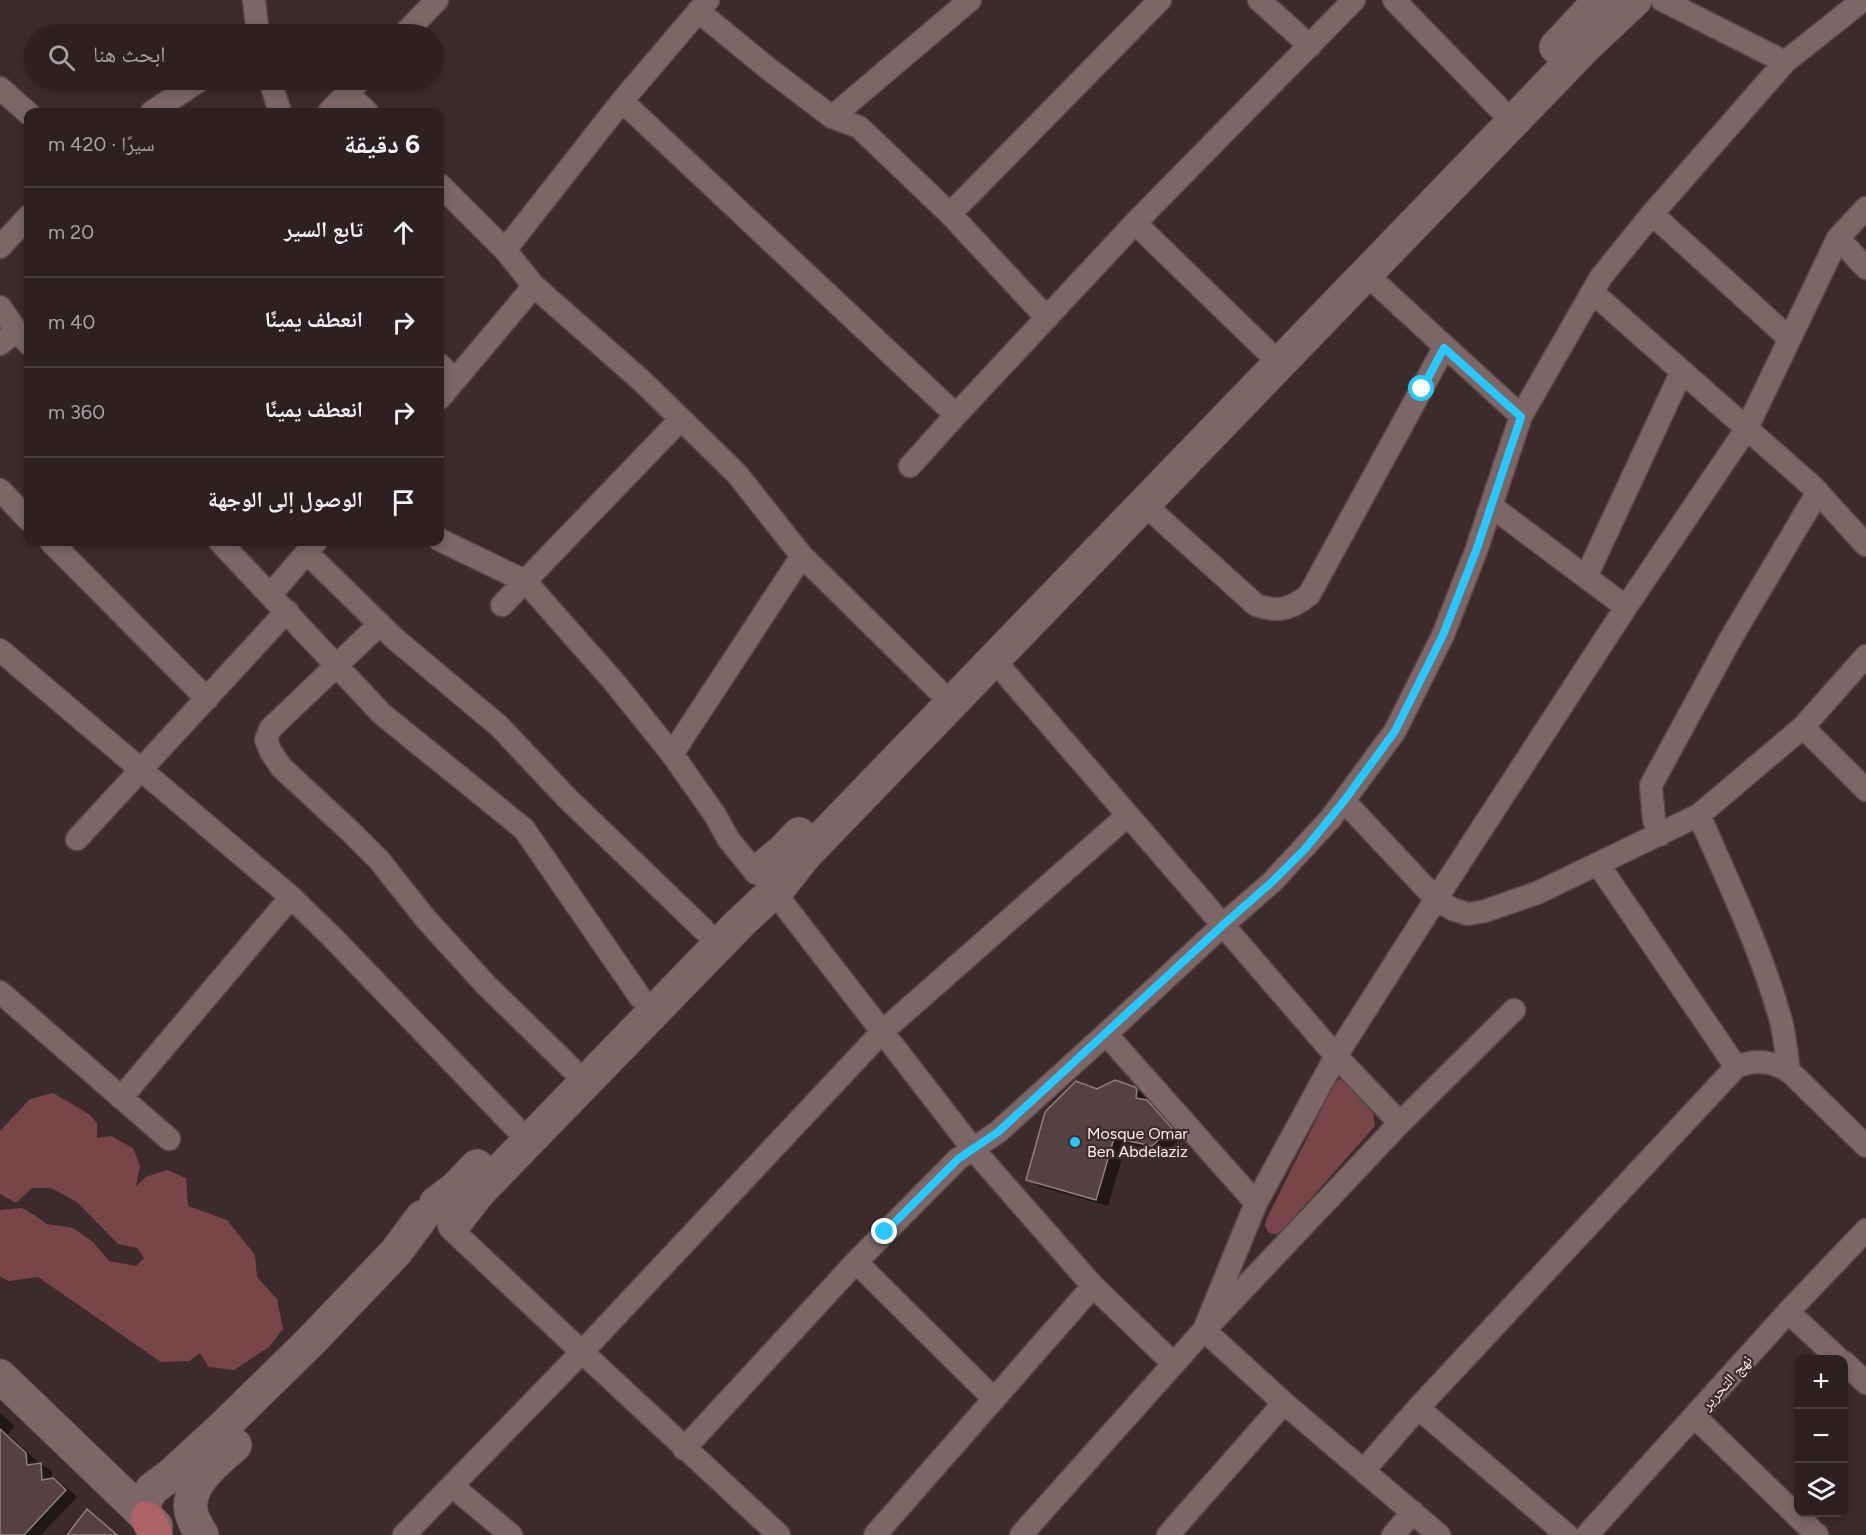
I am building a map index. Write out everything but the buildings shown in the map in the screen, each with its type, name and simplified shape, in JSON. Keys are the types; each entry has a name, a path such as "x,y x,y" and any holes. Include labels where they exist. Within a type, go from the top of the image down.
{"main road":[{"path":"155,1519 219,1431 310,1342 396,1252 441,1222 479,1192 740,923 783,851 1589,12 1635,0"},
{"path":"201,1535 192,1517 190,1501 196,1486 206,1473 341,1342 423,1254 461,1184 704,930 805,855 1366,274 1589,12"},
{"path":"0,1376 43,1415 101,1475 155,1519 201,1535"}],"street":[{"path":"254,0 257,24"},
{"path":"414,24 437,0"},
{"path":"832,117 970,0"},
{"path":"951,214 1160,0"},
{"path":"1259,0 1310,46"},
{"path":"910,466 1135,223 1354,0"},
{"path":"1394,0 1498,107"},
{"path":"1662,0 1785,62"},
{"path":"684,1449 856,1262 958,1159 998,1132 1272,882 1305,849 1344,801 1395,731 1443,635 1476,551 1521,417 1601,277 1652,214 1785,62 1863,0"},
{"path":"506,250 622,101 703,6 770,70 832,117 859,127 951,214 1047,318"},
{"path":"0,88 24,109"},
{"path":"159,108 185,90"},
{"path":"273,90 279,108"},
{"path":"333,108 350,90"},
{"path":"356,90 365,108"},
{"path":"622,101 956,415"},
{"path":"444,189 506,250 534,286 643,382 737,474 802,556 937,689"},
{"path":"1204,1330 1256,1203 1336,1056 1626,607 1746,428 1838,238 1866,208"},
{"path":"1652,214 1789,338"},
{"path":"0,247 24,221"},
{"path":"1135,223 1264,350"},
{"path":"1838,238 1866,268"},
{"path":"1366,274 1521,417"},
{"path":"447,372 534,286"},
{"path":"1592,292 1818,492 1866,545"},
{"path":"0,307 15,339"},
{"path":"1144,504 1256,605 1267,609 1285,609 1296,605 1309,595 1444,348"},
{"path":"1586,577 1682,371"},
{"path":"502,605 681,419"},
{"path":"0,490 24,515"},
{"path":"1660,835 1654,820 1651,785 1731,638 1818,492"},
{"path":"1491,506 1626,607"},
{"path":"444,542 525,581 615,683 672,754 715,815 729,840 883,1031 973,1149 1093,1286 1174,1364"},
{"path":"55,546 207,699"},
{"path":"224,546 382,714 524,829 639,997"},
{"path":"271,594 311,547 380,624 499,726 566,797 704,930"},
{"path":"672,754 802,556"},
{"path":"77,839 287,611"},
{"path":"380,624 270,729 266,740 271,752 281,766 379,860 425,918 486,985 571,1068"},
{"path":"0,651 291,897 515,1126"},
{"path":"1344,801 1436,899 1452,909 1468,914 1485,911 1537,893 1699,815 1803,727 1866,656"},
{"path":"994,660 1336,1056 1400,1123"},
{"path":"1803,727 1866,790"},
{"path":"1699,815 1771,988 1782,1028 1789,1071"},
{"path":"404,1535 582,1352 883,1031 1127,816"},
{"path":"1598,864 1736,1066"},
{"path":"121,1098 291,897"},
{"path":"0,992 169,1139"},
{"path":"1021,1535 1204,1330 1400,1123 1514,1010"},
{"path":"1106,1034 1256,1203"},
{"path":"1364,1470 1418,1408 1736,1066 1760,1061 1774,1063 1789,1071 1866,1146"},
{"path":"441,1222 582,1352 772,1533"},
{"name":"نهج التحرير","path":"1587,1535 1788,1312 1866,1230"},
{"path":"856,1262 993,1398"},
{"path":"874,1535 1093,1286"},
{"path":"1788,1312 1835,1355"},
{"path":"1204,1330 1284,1403 1439,1535"},
{"path":"1848,1366 1866,1383"},
{"path":"1168,1535 1284,1403"},
{"path":"1418,1408 1567,1535"},
{"path":"1695,1417 1817,1535"},
{"path":"452,1486 511,1535"},
{"path":"1393,1535 1413,1512"}],"shaded area":[{"path":"1339,1079 1343,1080 1373,1113 1375,1126 1282,1231 1276,1234 1269,1233 1265,1226 1266,1220 1334,1084"},
{"path":"53,1093 89,1114 97,1123 97,1138 111,1136 133,1148 140,1166 136,1186 146,1177 167,1170 186,1178 188,1206 227,1220 255,1255 257,1277 277,1299 283,1329 269,1347 234,1370 209,1367 200,1353 189,1361 161,1362 38,1277 9,1281 0,1277 0,1210 22,1208 47,1224 73,1228 93,1242 109,1261 136,1266 144,1258 137,1248 118,1244 77,1202 51,1188 32,1188 16,1203 0,1194 0,1131 30,1099"}],"place":[{"name":"Mosque Omar Ben Abdelaziz","path":"1075,1142"}],"route":[{"path":"885,1232 958,1159 998,1132 1272,882 1305,849 1331,818 1395,731 1443,635 1476,551 1521,417 1444,348 1422,389"}]}
